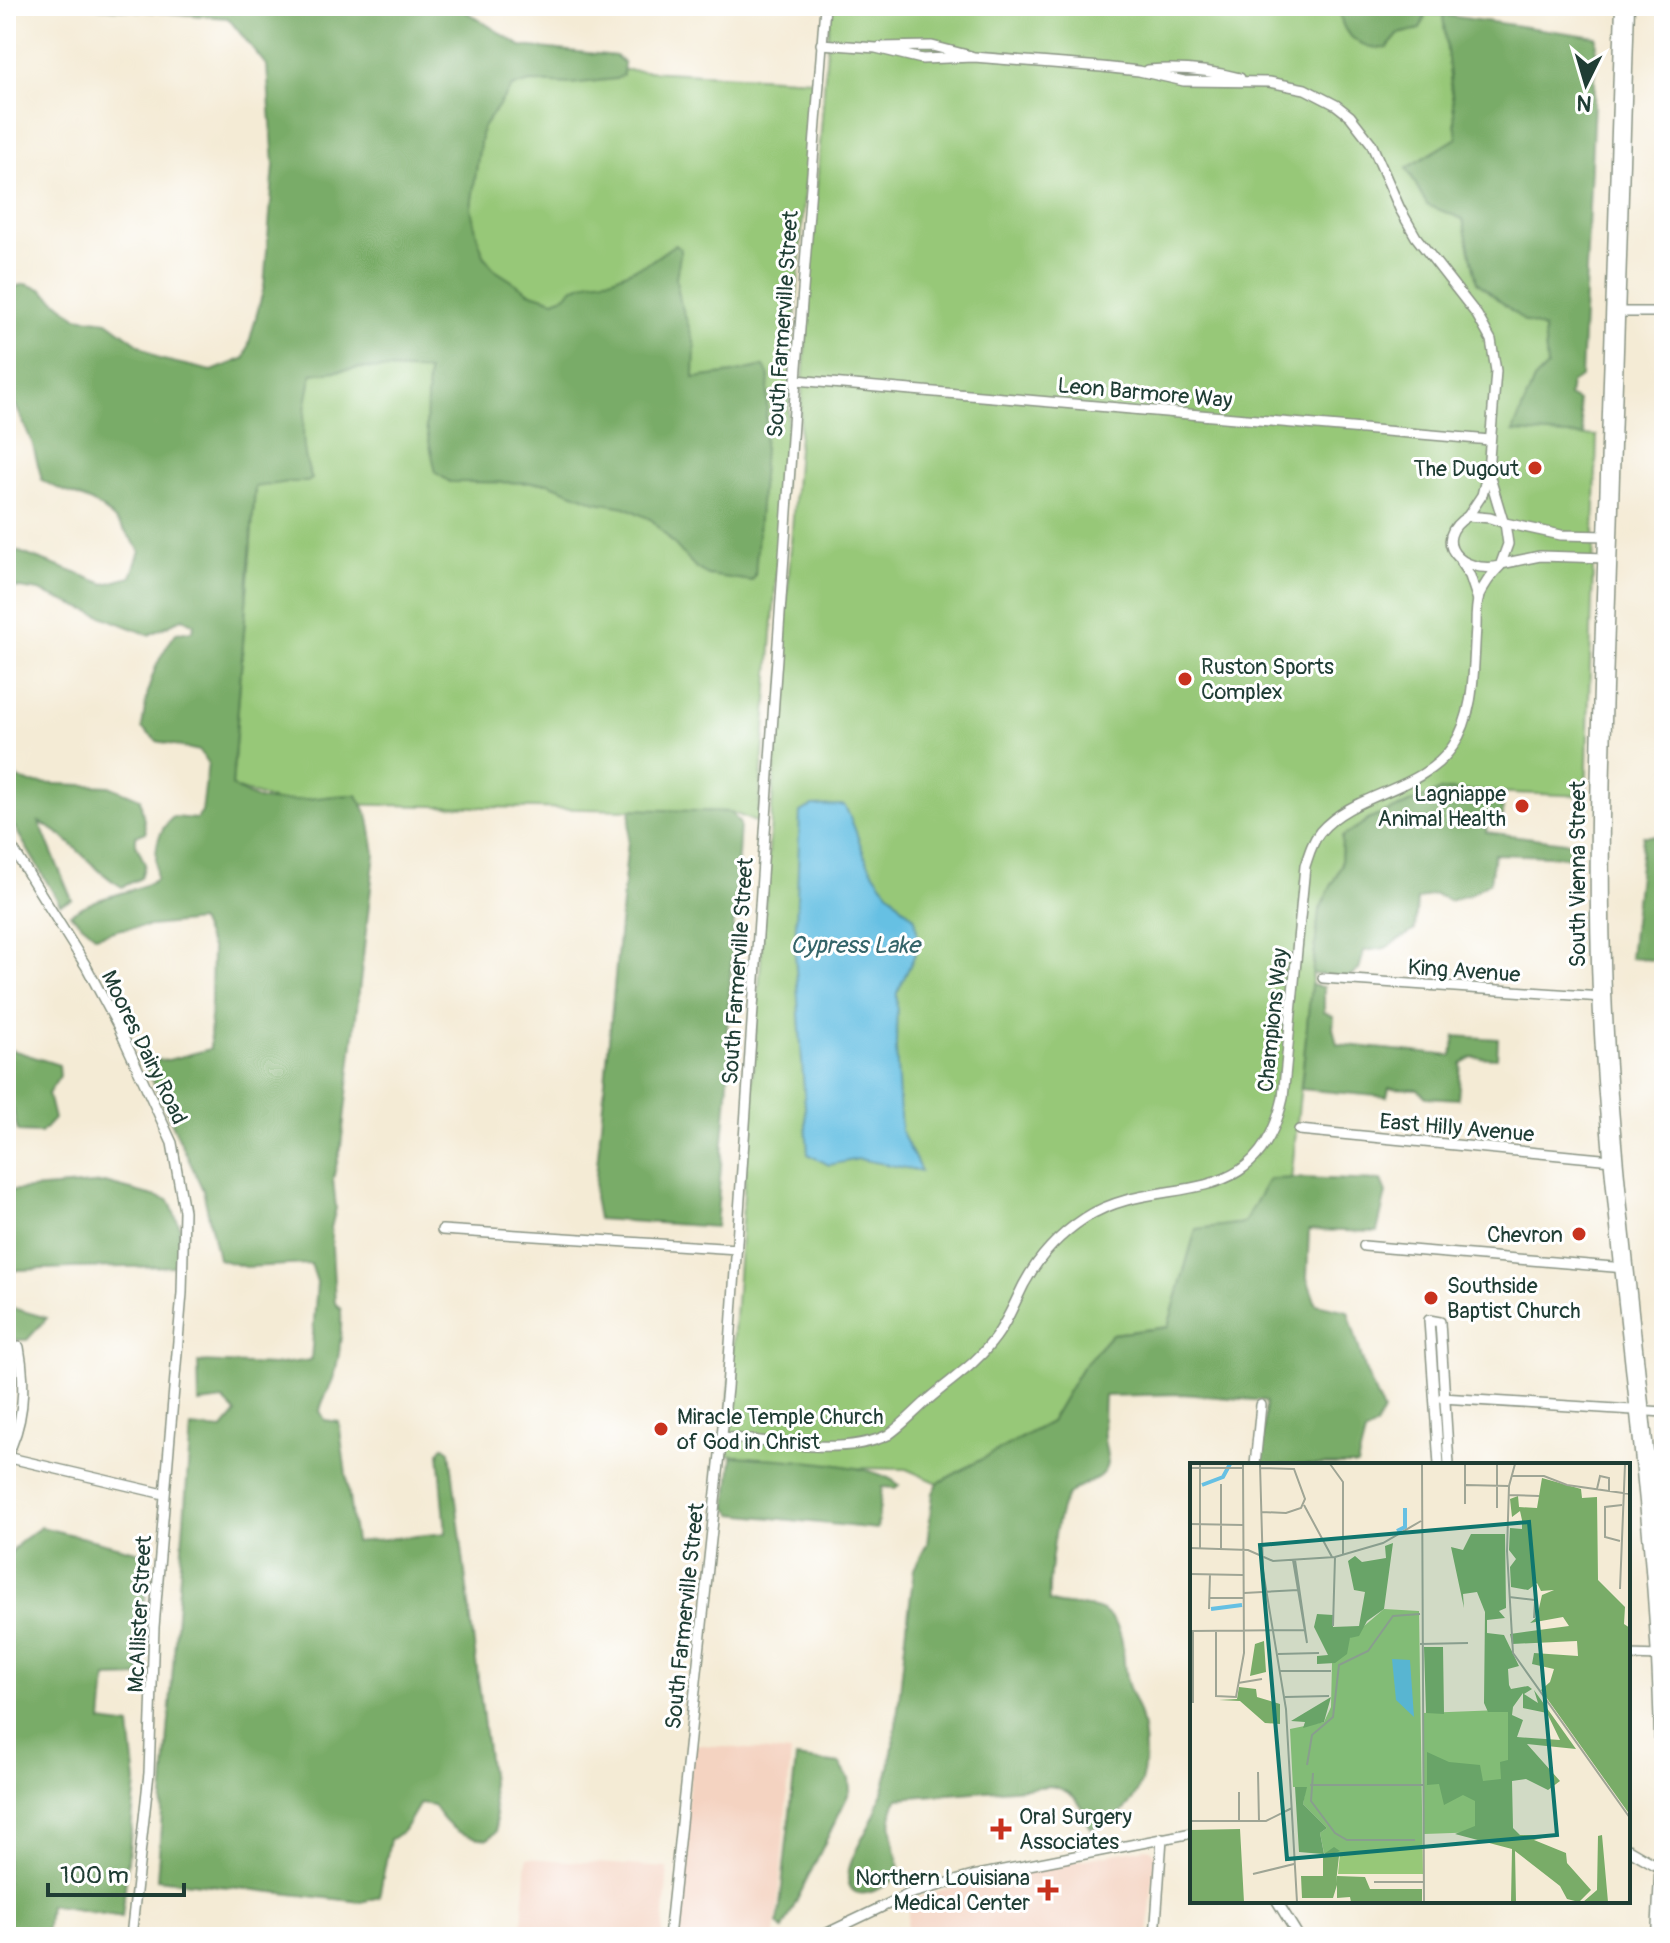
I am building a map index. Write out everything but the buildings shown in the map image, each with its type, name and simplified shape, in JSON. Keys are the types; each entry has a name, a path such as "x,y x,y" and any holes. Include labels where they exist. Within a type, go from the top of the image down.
{"highway":[{"name":"South Vienna Street","path":"1625,6 1599,847 1602,997 1612,1160 1663,1656 1664,1740"},
{"path":"1661,1937 1664,1873"}],"street":[{"name":"South Farmerville Street","path":"669,1937 722,1437 825,6"},
{"name":"Champions Way","path":"722,1437 842,1447 872,1443 888,1435 911,1419 930,1398 979,1358 1000,1330 1036,1263 1061,1236 1109,1206 1140,1197 1210,1185 1248,1164 1272,1130 1283,1098 1303,881 1311,847 1320,832 1339,816 1418,777 1443,760 1463,727 1470,702 1478,600 1470,576 1453,550 1451,536 1455,526 1468,516 1482,495 1488,471 1496,371 1491,340 1477,315 1442,273 1411,228 1371,143 1350,116 1320,95 1291,85 1247,80 1209,83 1139,71 974,57 922,59 876,48 821,44"},
{"path":"1615,312 1664,312"},
{"name":"Leon Barmore Way","path":"796,380 1490,440"},
{"name":"Champions Way","path":"1478,600 1500,565 1508,544 1488,471"},
{"path":"1468,516 1561,535 1608,536"},
{"path":"1460,560 1477,568 1540,556 1607,558"},
{"name":"Moores Dairy Road","path":"6,838 86,966 118,1026 172,1143 184,1211 182,1293"},
{"name":"King Avenue","path":"1323,978 1602,997"},
{"name":"East Hilly Avenue","path":"1299,1130 1612,1160"},
{"path":"442,1230 737,1249"},
{"path":"1364,1246 1625,1268"},
{"name":"McAllister Street","path":"131,1937 149,1773 154,1627 182,1293"},
{"path":"1439,1463 1440,1398 1440,1322 1434,1319 1429,1320 1440,1398 1449,1463"},
{"path":"19,1347 23,1401 17,1437 6,1457 164,1494"},
{"path":"1440,1398 1664,1412"},
{"path":"1255,1463 1261,1405"},
{"path":"1630,1655 1663,1656"},
{"path":"819,1937 905,1896 943,1884 1190,1833"},
{"path":"1155,1937 1162,1838"},
{"path":"1630,1850 1664,1873"},
{"path":"1278,1903 1299,1937"}],"shaded area":[{"path":"693,1744 791,1753 775,1937 674,1937"},
{"name":"Northern Louisiana Medical Center","path":"1145,1848 1155,1854 1148,1937 906,1937 909,1902 928,1894 989,1877"},
{"path":"527,1858 668,1868 662,1937 521,1937"}],"green space":[{"path":"85,6 457,6 521,46 616,56 624,63 623,75 616,79 571,84 531,82 512,87 482,129 471,208 484,256 495,270 529,292 554,300 567,295 572,288 613,278 648,263 674,245 681,249 676,278 680,301 695,345 694,378 764,366 769,376 755,577 751,581 708,575 696,568 652,520 625,507 596,502 548,483 450,482 436,473 426,427 428,371 361,368 312,374 303,440 312,479 255,487 232,786 254,798 274,801 357,795 369,818 375,853 341,1146 333,1179 336,1208 331,1228 335,1303 341,1310 340,1346 335,1373 320,1411 325,1420 339,1422 355,1542 446,1533 439,1452 443,1446 450,1451 497,1831 488,1839 462,1834 444,1820 433,1805 420,1803 404,1830 390,1840 379,1897 362,1902 157,1879 191,1427 222,1430 236,1413 223,1400 199,1403 198,1362 273,1365 311,1360 317,1282 311,1264 245,1267 218,1259 203,1190 142,1059 168,1060 210,1049 212,950 199,921 121,929 96,936 70,914 91,902 156,880 157,846 162,831 173,817 197,819 202,812 208,762 199,751 157,741 142,728 149,689 161,656 176,633 193,631 194,624 183,618 149,635 39,591 6,586 6,547 105,584 131,577 140,551 124,529 104,510 42,480 32,442 16,406 6,403 6,289 25,284 41,289 76,317 107,321 159,359 212,371 245,358 264,287 274,165 267,66 228,18"},
{"name":"Ruston Sports Complex","path":"830,6 1342,6 1341,9 1387,48 1399,34 1420,29 1426,14 1443,15 1457,138 1407,168 1427,204 1463,219 1477,282 1524,321 1544,329 1547,367 1534,380 1514,431 1597,436 1586,796 1442,790 1370,819 1342,837 1341,866 1319,911 1291,1180 1269,1180 1244,1223 1196,1230 1168,1327 1112,1334 1082,1367 1050,1422 938,1483 906,1469 857,1468 725,1455"},
{"path":"1341,9 1426,14 1420,29 1399,34 1387,48 1378,48 1361,43 1348,33 1341,18"},
{"path":"1443,15 1597,37 1581,377 1571,383 1569,396 1578,401 1584,436 1513,432 1534,380 1547,367 1544,329 1524,321 1477,282 1463,219 1427,205 1407,168 1457,138"},
{"path":"289,52 813,80 758,823 731,812 282,803 232,787"},
{"path":"6,761 12,762 17,778 31,783 109,786 140,799 146,832 136,836 136,844 145,864 141,878 122,887 62,836 39,822 72,900 60,904 6,813"},
{"path":"1442,790 1502,793 1503,816 1493,817 1487,824 1486,832 1573,843 1578,857 1494,854 1490,882 1450,901 1434,894 1417,900 1415,930 1385,948 1364,951 1359,970 1348,977 1312,974 1319,911 1341,866 1342,837 1370,819"},
{"path":"631,809 731,812 740,824 727,1031 732,1033 716,1227 598,1219 594,1197"},
{"path":"1643,836 1664,836 1664,961 1630,958"},
{"path":"1311,985 1324,987 1324,1012 1334,1017 1337,1044 1452,1056 1455,1036 1498,1039 1497,1058 1472,1057 1461,1063 1458,1099 1426,1097 1417,1089 1389,1088 1387,1097 1301,1089"},
{"path":"6,1048 59,1065 60,1076 48,1094 54,1119 41,1133 18,1132 13,1109 6,1111"},
{"path":"1269,1179 1381,1181 1386,1193 1377,1232 1309,1230 1307,1278 1316,1304 1348,1311 1366,1372 1383,1412 1376,1426 1365,1434 1358,1463 1260,1463 1266,1401 1182,1394 1104,1396 1107,1463 1101,1475 1070,1493 1062,1506 1053,1548 1049,1601 1099,1609 1112,1619 1120,1632 1126,1678 1140,1714 1144,1737 1144,1771 1133,1800 1109,1821 1091,1828 1077,1800 1065,1791 1050,1786 898,1798 892,1825 900,1874 874,1891 859,1893 853,1890 849,1884 849,1868 875,1813 889,1768 914,1569 927,1544 933,1493 938,1483 1050,1422 1082,1367 1112,1334 1168,1327 1196,1229 1244,1223"},
{"path":"105,1183 169,1200 180,1227 178,1266 17,1270 6,1274 6,1191"},
{"path":"6,1306 47,1318 27,1340 13,1340 6,1347"},
{"path":"732,1458 847,1466 887,1477 899,1485 895,1488 882,1487 877,1529 733,1514 727,1508"},
{"path":"41,1527 148,1554 140,1677 106,1678 102,1722 130,1726 136,1782 122,1917 49,1905 46,1937 6,1937 6,1559 22,1540"},
{"path":"796,1758 840,1764 849,1779 850,1791 783,1929 778,1924"}],"water":[{"name":"Cypress Lake","path":"844,805 871,867 888,891 915,918 919,946 897,993 896,1049 901,1131 921,1171 859,1159 829,1165 808,1154 795,953 800,812 812,806"}],"place":[{"name":"The Dugout","path":"1535,468"},
{"name":"Ruston Sports Complex","path":"1185,679"},
{"name":"Lagniappe Animal Health","path":"1522,806"},
{"name":"Chevron","path":"1579,1234"},
{"name":"Southside Baptist Church","path":"1431,1298"},
{"name":"Miracle Temple Church of God in Christ","path":"661,1429"},
{"name":"Oral Surgery Associates","path":"1001,1829"},
{"name":"Northern Louisiana Medical Center","path":"1048,1890"}]}
